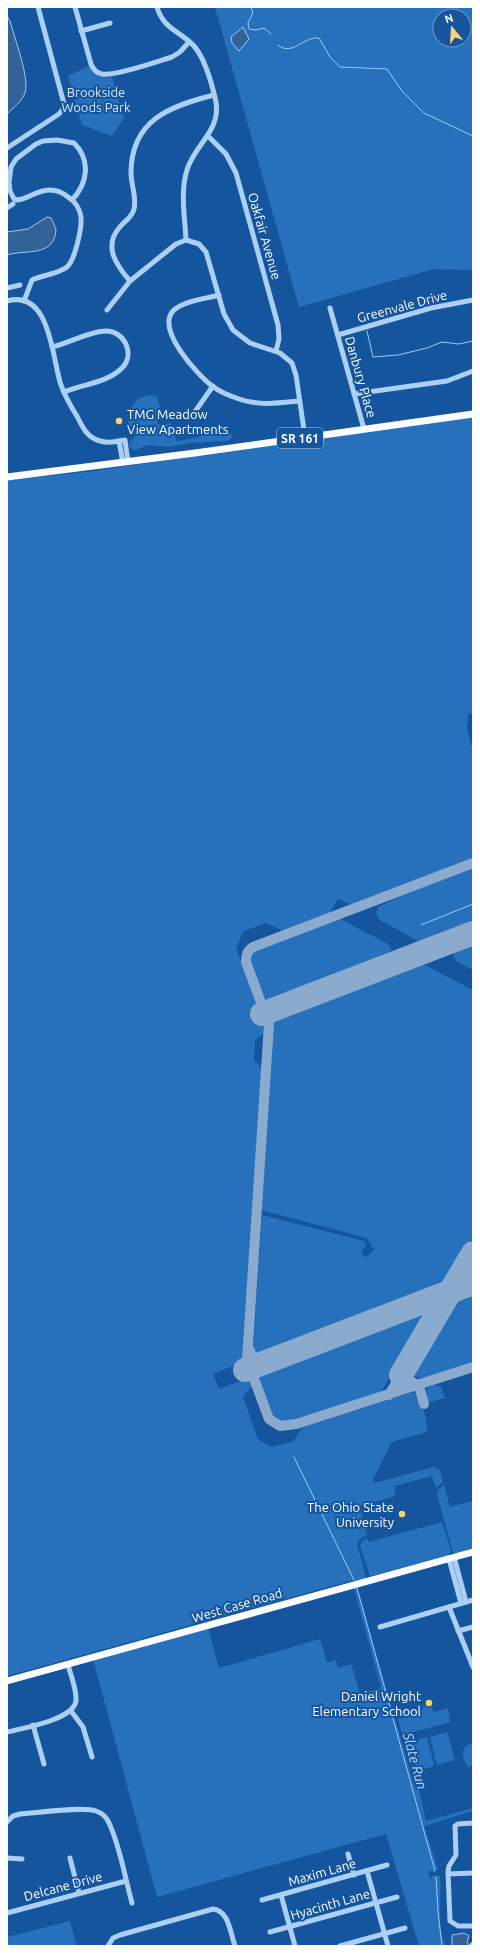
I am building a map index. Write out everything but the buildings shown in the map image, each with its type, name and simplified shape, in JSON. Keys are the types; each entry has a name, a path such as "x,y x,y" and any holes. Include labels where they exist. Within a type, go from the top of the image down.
{"main road":[{"name":"SR 161","path":"7,477 305,438 473,414"},
{"name":"West Case Road","path":"7,1681 473,1552"}],"street":[{"path":"7,148 59,114 63,109 64,104 38,7"},
{"path":"75,7 91,64 99,74 113,74 172,57 180,52 189,42"},
{"path":"157,7 160,17 167,26 189,42 203,60 214,95 216,116 214,126 193,157 186,175 184,188 186,240"},
{"path":"82,31 110,23"},
{"path":"130,281 116,264 112,254 112,244 117,230 131,216 135,207 131,172 133,156 137,143 148,126 163,112 181,104 214,95"},
{"name":"Oakfair Avenue","path":"208,136 226,154 236,173 278,325 279,339 276,351"},
{"path":"24,301 32,280 65,268 73,260 81,219 78,209 72,200 62,193 50,190 38,191 19,201 14,199 10,193 9,184 10,168 14,161 35,144 43,141 56,140 74,143 82,157 87,173 79,191 72,200"},
{"path":"7,208 13,204"},
{"path":"107,310 130,281 174,246 186,240 196,242 206,250 226,318 236,334 253,345 276,351 287,357 293,366 305,438"},
{"path":"7,288 20,285"},
{"path":"219,296 180,306 170,316 168,326 172,337 194,369 213,386 232,397 254,403 272,404 299,401"},
{"name":"Greenvale Drive","path":"338,335 431,308 473,300"},
{"path":"7,301 24,301 33,306 48,329 64,392 88,435 104,442 122,440 125,462"},
{"name":"Danbury Place","path":"330,308 364,429"},
{"path":"52,347 100,332 112,332 124,340 128,353 124,366 99,382 64,392"},
{"path":"354,394 447,381 473,371"},
{"path":"194,414 213,386"},
{"path":"452,1558 464,1603"},
{"path":"380,1626 473,1600"},
{"path":"449,1607 473,1665"},
{"path":"458,1631 473,1627"},
{"path":"7,1732 63,1716 71,1711 76,1697 68,1665"},
{"path":"71,1711 83,1727 92,1757"},
{"path":"33,1725 44,1764"},
{"path":"7,1822 13,1816 20,1814 81,1810 99,1812 109,1823 132,1903"},
{"path":"473,1823 458,1824 455,1826 456,1855 449,1866 448,1874 450,1921 458,1926 473,1926"},
{"path":"348,1854 354,1875"},
{"path":"7,1858 22,1859"},
{"path":"70,1858 79,1893"},
{"name":"Maxim Lane","path":"262,1900 387,1866"},
{"path":"367,1871 388,1946"},
{"path":"448,1874 473,1873"},
{"name":"Delcane Drive","path":"7,1912 126,1881"},
{"path":"281,1895 295,1946"},
{"name":"Hyacinth Lane","path":"270,1932 396,1897"},
{"path":"108,1945 113,1938 120,1935 213,1910 219,1910 224,1914 235,1946"},
{"path":"340,1946 405,1928"}],"green space":[{"path":"215,7 473,7 473,270 434,269 299,307"},
{"name":"Brookside Woods Park","path":"89,66 98,76 112,77 124,118 112,136 82,125 68,76"},
{"path":"151,395 157,397 162,413 157,419 157,423 161,425 171,423 176,441 210,434 224,433 231,433 232,438 227,441 190,443 168,447 147,445 136,450 131,449 129,443 136,436 128,424 131,408 140,398"},
{"path":"471,416 473,423 473,713 468,714 467,729 473,752 473,858 354,903 350,904 338,899 330,913 283,931 266,923 244,931 236,948 264,1022 264,1034 255,1040 254,1060 262,1068 243,1362 213,1374 219,1389 249,1378 252,1386 243,1397 258,1439 271,1447 293,1442 304,1425 414,1392 417,1394 424,1410 427,1431 392,1442 373,1480 374,1483 434,1467 440,1470 443,1482 436,1488 432,1476 394,1486 396,1496 360,1506 367,1535 360,1539 357,1544 366,1577 364,1580 350,1581 7,1676 7,480 86,472 204,456"},
{"path":"473,868 473,925 427,942 420,942 378,919 376,913 378,907 406,894"},
{"path":"339,918 388,944 391,950 388,956 270,1001 265,998 249,960 254,951"},
{"path":"473,943 473,970 456,961 453,956 454,951"},
{"path":"417,964 423,964 473,990 473,1237 445,1284 261,1356 253,1351 262,1215 364,1241 366,1246 361,1251 365,1258 374,1250 367,1238 261,1210 272,1025 279,1016"},
{"path":"473,1292 473,1362 423,1379 416,1377 413,1372 415,1367 453,1302 458,1298"},
{"path":"423,1312 425,1316 381,1392 285,1422 275,1420 258,1380 262,1373"},
{"path":"433,1385 441,1387 445,1398 427,1403 426,1390"},
{"path":"444,1485 450,1507 473,1501 473,1549 457,1554 453,1552 437,1494 439,1489"},
{"path":"442,1522 451,1551 448,1556 370,1576 360,1545 363,1540 368,1539 369,1542"},
{"path":"357,1586 414,1785 418,1785 426,1821 473,1808 473,1811 424,1826 438,1869 433,1872 428,1870 430,1879 433,1876 440,1876 440,1921 446,1946 419,1946 386,1834 157,1897 93,1659 208,1627 219,1668 320,1639 327,1662 336,1660 338,1668 351,1664 360,1694 381,1688 354,1588"},
{"path":"424,1706 431,1706 434,1712 448,1708 450,1722 404,1735 402,1734 398,1719 420,1713"},
{"path":"447,1732 455,1760 437,1765 430,1737"},
{"path":"427,1737 434,1766 417,1771 409,1742"},
{"path":"473,1743 473,1765 468,1767 464,1760 463,1753 465,1747"},
{"path":"70,1921 77,1946 7,1946 7,1937"}],"shaded area":[{"path":"7,16 10,21 24,68 26,86 22,99 7,114"},
{"path":"243,27 249,39 239,51 232,43 231,37"},
{"path":"47,217 51,218 56,229 54,238 50,244 38,251 7,255 7,232 28,229"},
{"path":"464,1933 469,1936 467,1942 470,1946 452,1946 452,1935"}],"waterway":[{"path":"251,7 253,13 248,23 249,29 256,30 264,28 271,34"},
{"path":"278,45 288,49 308,40 319,38 330,57 340,67 387,69 402,91 424,113 473,136"},
{"path":"367,331 373,357 398,355 427,348 442,342 459,344 473,341"},
{"path":"421,925 473,904"},
{"name":"Slate Run","path":"294,1457 354,1580"},
{"name":"Slate Run","path":"357,1588 435,1871"},
{"name":"Slate Run","path":"436,1877 442,1946"}],"taxiway":[{"path":"473,863 253,947 249,950 246,957 246,962 269,1024 247,1360 269,1419 280,1426 296,1424 473,1367"},
{"path":"248,1346 251,1354 262,1364"},
{"path":"389,1395 401,1375 419,1386 424,1404"}],"runway":[{"path":"262,1014 473,933"},
{"path":"401,1375 473,1253"},
{"path":"245,1370 473,1283"}],"place":[{"name":"TMG Meadow View Apartments","path":"119,421"},
{"name":"The Ohio State University","path":"402,1514"},
{"name":"Daniel Wright Elementary School","path":"429,1703"}]}
